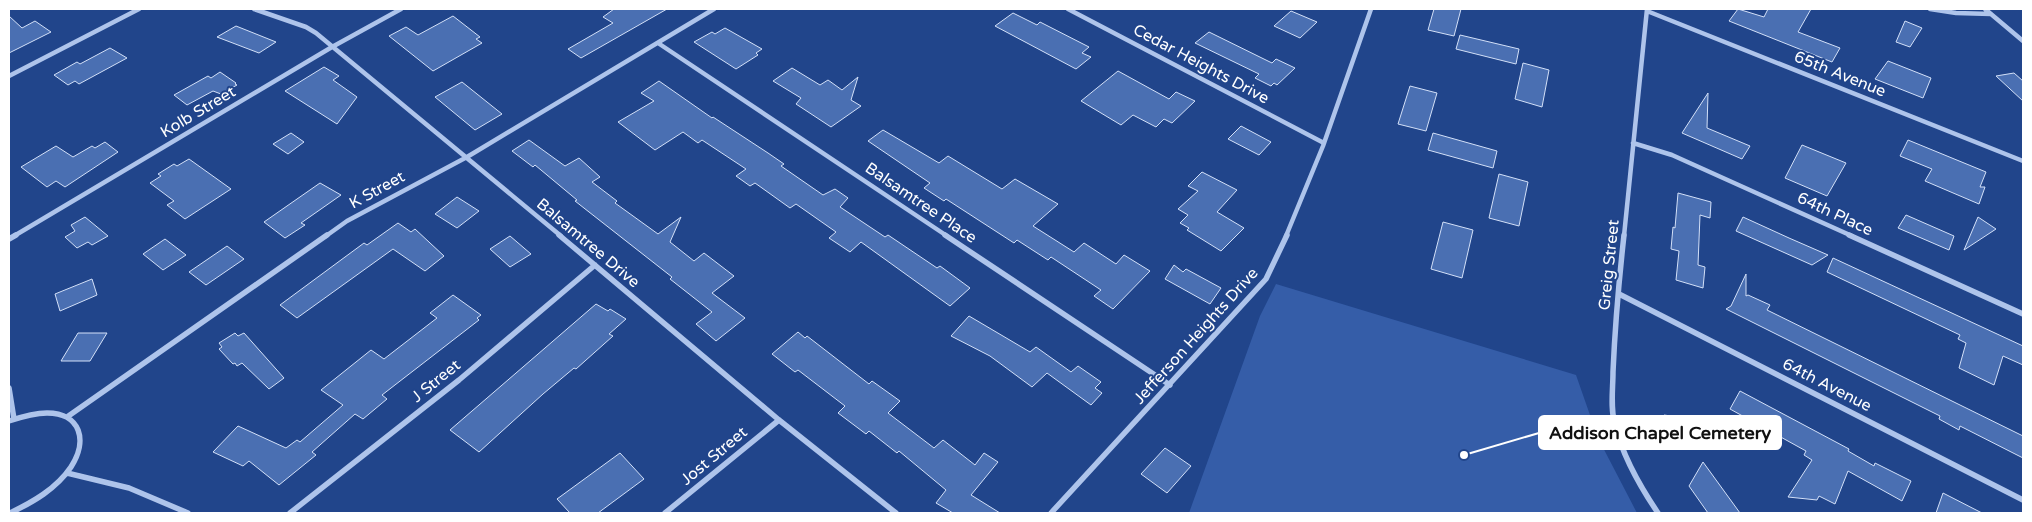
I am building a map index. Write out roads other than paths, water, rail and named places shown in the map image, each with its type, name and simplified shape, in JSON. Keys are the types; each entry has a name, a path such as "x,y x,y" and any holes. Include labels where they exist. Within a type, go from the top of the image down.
{"street":[{"path":"9,76 139,9"},
{"name":"Balsamtree Drive","path":"254,9 306,27 332,47 467,157 779,420 896,513"},
{"name":"Kolb Street","path":"9,239 332,47 401,9"},
{"name":"K Street","path":"67,417 328,233 371,207 467,157 714,9"},
{"name":"Cedar Heights Drive","path":"1068,9 1322,142"},
{"name":"Jefferson Heights Drive","path":"1051,513 1266,280 1283,247 1303,198 1371,9"},
{"path":"1930,9 1956,13 1991,14"},
{"path":"1985,9 2023,41"},
{"name":"Greig Street","path":"1647,10 1615,324 1612,407 1618,440 1633,474 1658,513"},
{"name":"65th Avenue","path":"1647,10 2023,161"},
{"name":"Balsamtree Place","path":"658,43 1170,385"},
{"name":"64th Place","path":"1633,143 1672,155 2023,314"},
{"name":"J Street","path":"290,513 464,375 595,265"},
{"name":"64th Avenue","path":"1619,294 2023,500"},
{"path":"9,388 12,420 33,414 55,413 67,417 76,423 81,434 78,456 67,473 46,493 10,513"},
{"name":"Jost Street","path":"665,513 779,420"},
{"path":"67,473 144,492 188,513"}],"place":[{"name":"Addison Chapel Cemetery","path":"1464,455"}]}
